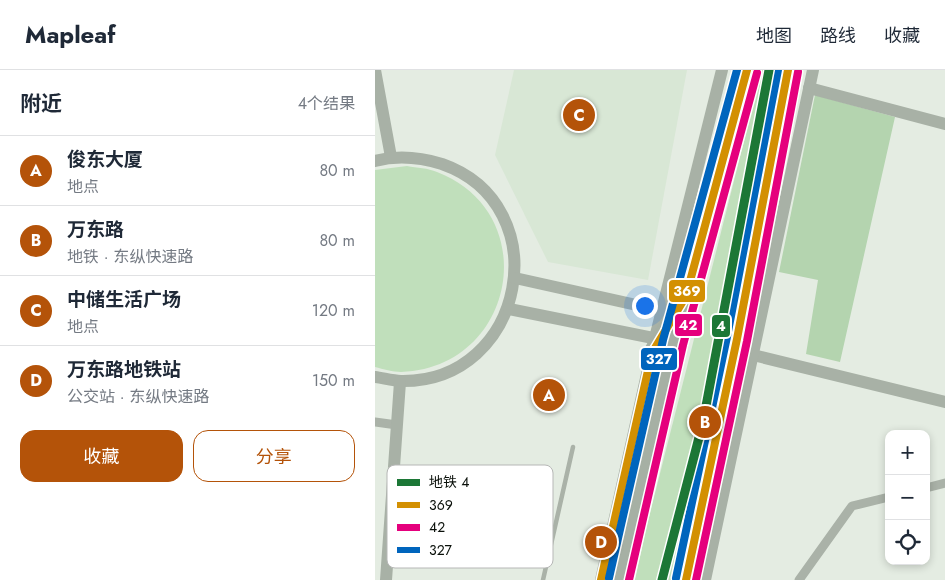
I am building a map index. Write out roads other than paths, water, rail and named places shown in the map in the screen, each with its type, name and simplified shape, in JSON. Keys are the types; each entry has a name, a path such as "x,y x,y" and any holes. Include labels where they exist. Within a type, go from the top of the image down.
{"highway":[{"path":"619,580 660,343 673,313 686,296 747,70"},
{"path":"687,580 737,340 788,70"}],"street":[{"path":"375,70 379,113 391,157"},
{"path":"515,278 673,313 722,70"},
{"path":"705,580 813,70"},
{"path":"809,88 945,124"},
{"path":"375,161 391,157 424,158 455,169 481,188 501,214 513,245 515,278 509,309 496,333 477,354 462,364 428,379 400,382 375,377"},
{"path":"509,309 660,343 601,580"},
{"path":"753,355 945,402"},
{"path":"394,465 400,382"},
{"path":"375,422 397,425"},
{"path":"930,487 945,483"},
{"path":"799,580 853,506 885,498"},
{"path":"386,580 387,566"}],"lane":[{"path":"553,536 573,447"}],"metro line":[{"name":"4","path":"662,580 703,422 769,70"}],"place":[{"name":"中储生活广场","path":"579,115"},
{"name":"俊东大厦","path":"549,395"},
{"name":"万东路","path":"705,422"},
{"name":"万东路地铁站","path":"601,542"}]}
